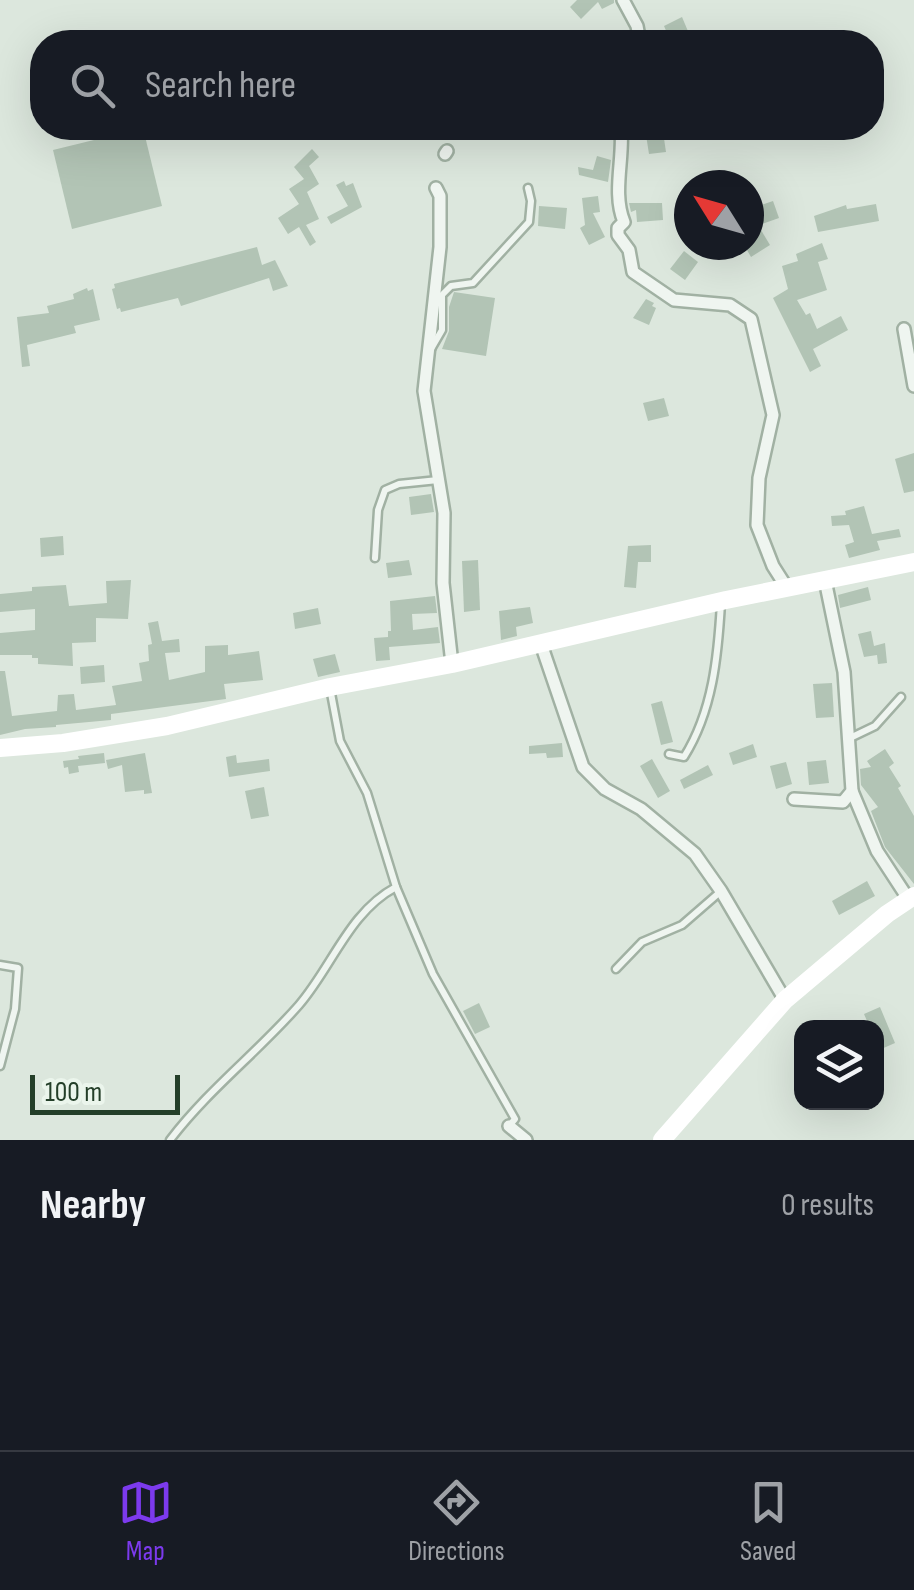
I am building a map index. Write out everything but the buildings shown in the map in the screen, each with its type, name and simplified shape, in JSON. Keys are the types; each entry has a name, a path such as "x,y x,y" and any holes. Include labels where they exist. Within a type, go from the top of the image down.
{"main road":[{"path":"0,748 63,743 167,726 912,560"},
{"path":"662,1140 785,1000 911,898"}],"street":[{"path":"623,0 638,30"},
{"path":"621,140 617,204 624,222 618,228 618,236 629,250 633,272 674,300 730,305 751,318 773,416 759,478 757,525 773,566 787,588"},
{"path":"436,188 440,196 440,247 424,390 444,513 444,583 452,664"},
{"path":"904,329 914,386"},
{"path":"824,580 840,647 852,791 878,851 911,898"},
{"path":"540,644 583,767 605,790 641,809 696,854 785,1000"},
{"path":"794,799 843,802 852,791"},
{"path":"508,1126 526,1140"}],"lane":[{"path":"430,350 442,330 442,296 451,286 473,282 529,222 528,188"},
{"path":"376,558 378,510 385,490 400,484 438,480"},
{"path":"670,754 684,756 692,744 715,678 721,602"},
{"path":"330,687 340,741 367,792 396,886 433,974 515,1119 508,1126"},
{"path":"849,738 875,726 900,697"},
{"path":"170,1140 200,1102 300,1004 359,918 396,886"},
{"path":"616,969 642,942 682,925 721,891"},
{"path":"0,965 18,968 16,1009 0,1066"}]}
